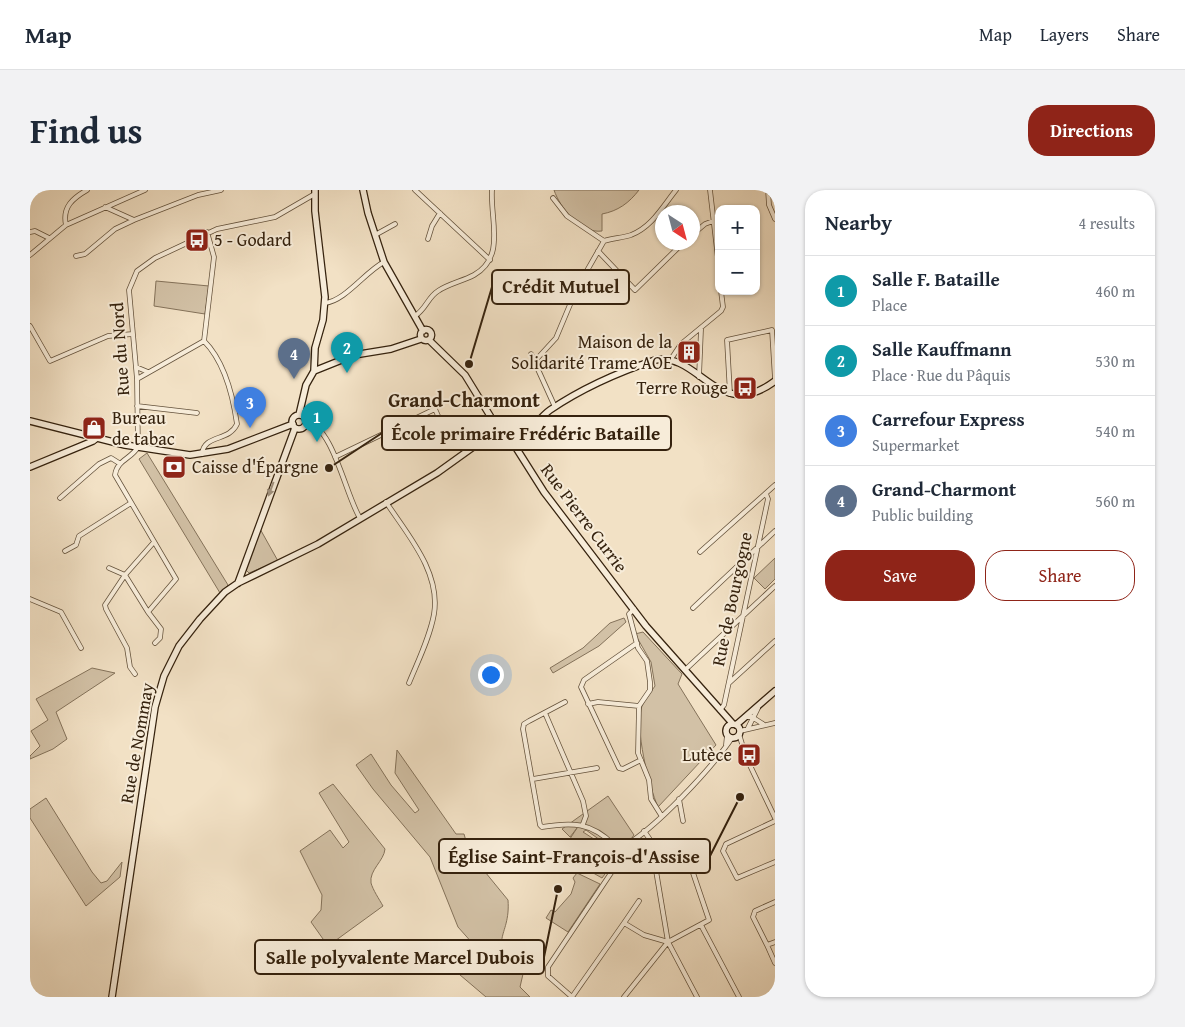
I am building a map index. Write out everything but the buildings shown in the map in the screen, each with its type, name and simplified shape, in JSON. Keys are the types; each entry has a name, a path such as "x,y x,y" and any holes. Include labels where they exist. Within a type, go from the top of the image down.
{"street":[{"path":"66,225 68,205 87,190"},
{"path":"30,255 66,225 145,190"},
{"path":"76,256 84,254 115,229 134,220 198,195 221,190"},
{"path":"363,190 374,235 384,262 423,330 421,338"},
{"path":"415,190 490,260"},
{"path":"415,316 426,308 438,290 473,275 490,260 494,246 492,190"},
{"path":"534,362 556,338 577,288 604,241 632,234 642,228 659,212 676,190"},
{"path":"710,190 717,250"},
{"path":"768,190 769,205 775,219"},
{"path":"202,454 203,447 207,442 229,435 237,424 222,369 214,352 204,341 214,257 207,232 275,217 314,193 325,304 323,320 314,348 314,371 306,385 299,415 293,419 294,426 238,583"},
{"path":"554,198 572,221 604,241"},
{"path":"105,207 134,220"},
{"path":"428,239 432,226 440,214"},
{"path":"700,228 713,221"},
{"path":"374,235 395,224"},
{"path":"30,232 35,231 49,238"},
{"name":"Rue du Nord","path":"138,447 137,379 130,290 132,279 143,265 207,232"},
{"path":"598,251 635,290 676,250"},
{"path":"325,304 340,296 384,262"},
{"path":"671,359 681,344 721,311 723,307 722,295"},
{"path":"30,326 31,332 50,361 108,336 133,334"},
{"path":"699,377 701,329"},
{"name":"Rue Pierre Currie","path":"423,330 432,334 429,340 470,381 500,432 507,441 512,443 544,492 634,610 732,725 735,735"},
{"path":"512,443 525,436 555,407 594,386 644,363 663,358 671,359 721,391 730,394 762,389 775,380 772,330 727,340 730,394"},
{"path":"314,371 354,356 391,349 421,338 429,340"},
{"path":"137,379 204,341"},
{"path":"531,354 555,407"},
{"path":"136,367 148,372"},
{"path":"137,406 197,413"},
{"path":"334,457 435,409 439,418"},
{"path":"299,415 303,416 306,422 317,425 334,457 354,509 360,518"},
{"path":"30,421 138,447 187,455 228,449 294,426 304,427 306,422"},
{"name":"Rue de Nommay","path":"112,997 154,716 161,685 173,657 186,635 215,603 238,583 318,544 437,473 476,445 500,432"},
{"path":"30,468 98,438"},
{"path":"138,447 135,452 119,463 115,475 176,580 148,612"},
{"path":"60,498 99,464 112,458 119,463"},
{"path":"700,552 775,485"},
{"name":"Rue de Bourgogne","path":"722,713 768,499 766,494"},
{"path":"386,502 422,556 434,597 434,613 429,633 409,683"},
{"path":"64,551 76,545 79,536 131,503"},
{"path":"693,608 775,531"},
{"path":"135,674 130,667 127,648 106,609 106,605 125,575 154,542"},
{"path":"109,568 125,575 160,629 160,638 155,642"},
{"path":"685,670 775,586"},
{"path":"30,599 62,612 81,648"},
{"path":"634,610 630,614 637,643 647,661 650,686 639,706 638,753 649,780 651,799 661,815"},
{"path":"729,683 775,641"},
{"path":"637,643 584,680 581,687 619,768 623,769 641,760"},
{"path":"775,691 745,717 732,725 775,820 724,847 723,851 736,877 740,878 775,862"},
{"path":"565,702 524,724 523,729 542,827 568,823 582,824 602,835 614,845 623,847 644,831 679,799 726,748 735,735 748,728 768,724"},
{"path":"588,704 598,702 639,706"},
{"path":"748,728 760,705"},
{"path":"545,713 572,772 586,809 582,824"},
{"path":"745,717 754,718 760,723 775,724"},
{"path":"533,779 596,768"},
{"path":"679,799 683,821"},
{"path":"644,831 651,842 668,942 697,997"},
{"path":"614,845 610,852 615,858 613,870 548,967 548,976 572,997 639,901"},
{"path":"615,858 624,854 623,847"},
{"path":"624,997 668,942 701,925 708,920 709,916 690,864 687,862 656,867"},
{"path":"775,902 753,913 775,963"},
{"path":"624,923 644,935 668,942"},
{"path":"701,925 739,997"},
{"path":"767,946 775,942"}],"shaded area":[{"path":"554,190 639,190 623,206 602,214 602,231 594,231 579,224 566,212"},
{"path":"156,281 209,286 205,314 154,306"},
{"path":"147,453 228,585 220,593 139,459"},
{"path":"259,527 278,561 249,573 244,568"},
{"path":"775,558 775,579 765,589 754,578"},
{"path":"624,618 626,622 599,646 553,673 550,668 583,648 610,623"},
{"path":"643,632 682,674 678,684 716,745 658,807 647,772 641,742 640,716 642,706 655,686 651,662 635,634"},
{"path":"92,668 115,673 56,712 67,739 53,749 30,759 30,756 40,746 31,731 48,720 36,699"},
{"path":"397,750 456,834 464,834 466,841 463,845 508,900 508,913 502,945 511,962 523,974 520,987 530,997 486,997 453,969 474,945 458,927 430,857 373,789 356,765 371,754 391,785 415,813 419,810 395,773"},
{"path":"333,784 385,849 371,878 373,889 383,906 328,946 311,922 321,910 322,895 300,851 330,830 343,848 349,842 319,793"},
{"path":"608,796 634,835 602,878 581,866 600,840 586,830 583,832 597,841 583,861 564,848 577,828 570,837 562,829"},
{"path":"46,798 92,872 101,883 107,881 122,862 120,877 86,906 30,818 30,809"},
{"path":"577,873 600,884 568,932 546,918 551,910 555,912 571,894 575,882 573,878"}],"place":[{"name":"5 - Godard","path":"197,240"},
{"name":"Maison de la Solidarité Trame AOE","path":"689,352"},
{"name":"Crédit Mutuel","path":"469,364"},
{"name":"Salle Kauffmann","path":"347,373"},
{"name":"Grand-Charmont","path":"294,379"},
{"name":"Terre Rouge","path":"745,388"},
{"name":"Bureau de tabac","path":"94,428"},
{"name":"Carrefour Express","path":"250,428"},
{"name":"Salle F. Bataille","path":"317,442"},
{"name":"Caisse d'Épargne","path":"174,467"},
{"name":"École primaire Frédéric Bataille","path":"329,468"},
{"name":"Lutèce","path":"749,755"},
{"name":"Église Saint-François-d'Assise","path":"740,797"},
{"name":"Salle polyvalente Marcel Dubois","path":"558,889"}],"district":[{"name":"Grand-Charmont","path":"464,400"}]}
